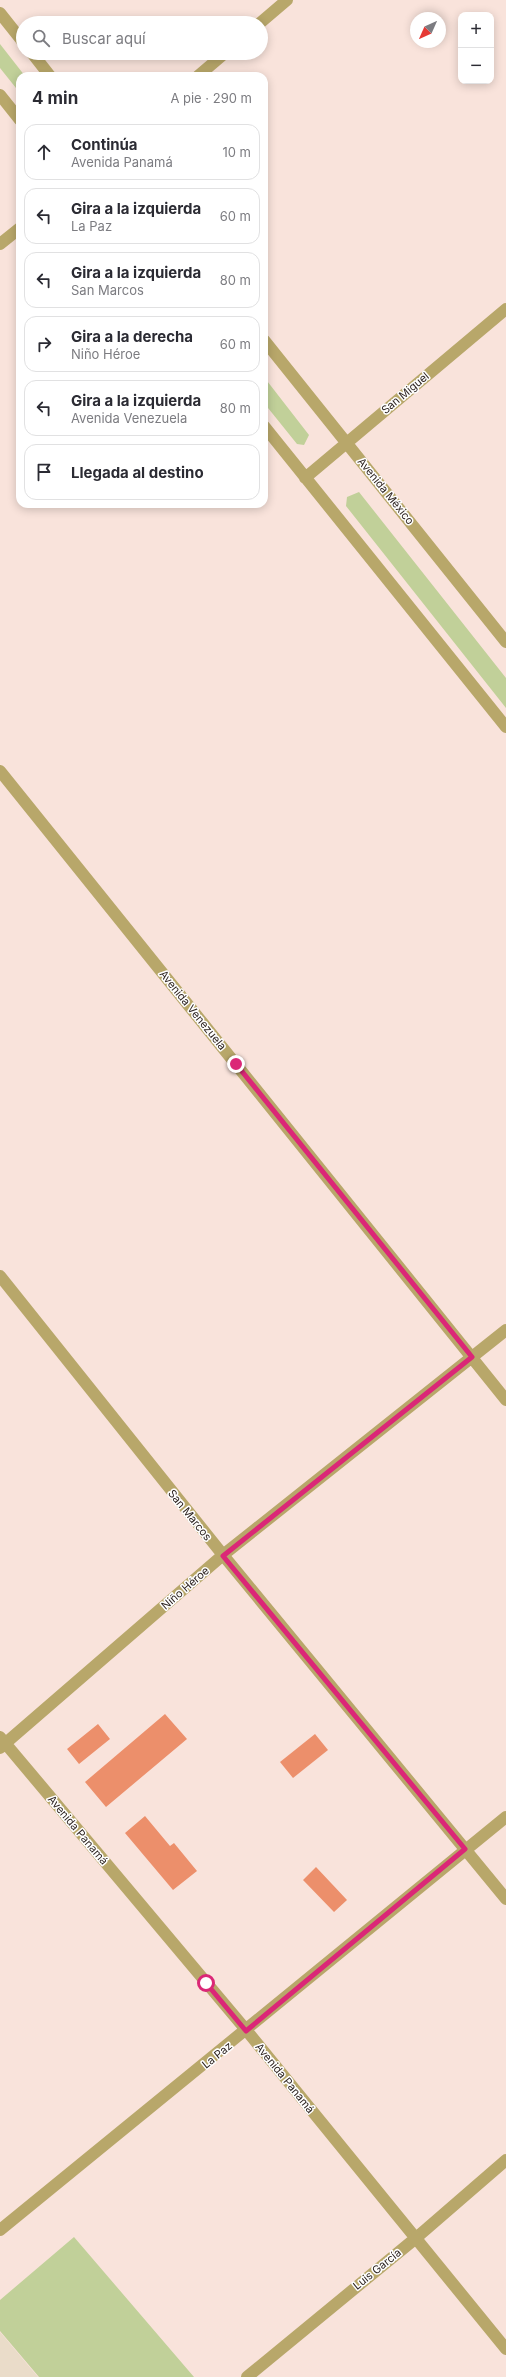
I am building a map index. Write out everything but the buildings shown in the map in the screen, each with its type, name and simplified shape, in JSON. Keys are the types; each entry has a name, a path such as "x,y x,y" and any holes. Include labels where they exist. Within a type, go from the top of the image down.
{"street":[{"path":"268,16 287,0"},
{"path":"0,13 16,33"},
{"path":"37,60 47,72"},
{"path":"203,72 217,60"},
{"path":"0,95 16,115"},
{"path":"0,244 16,231"},
{"name":"San Miguel","path":"305,478 346,441 506,309"},
{"name":"Avenida México","path":"268,345 506,642"},
{"path":"268,431 506,727"},
{"name":"Avenida Venezuela","path":"0,771 506,1400"},
{"name":"San Marcos","path":"0,1276 223,1556 506,1900"},
{"name":"Niño Héroe","path":"2,1743 223,1556 506,1330"},
{"name":"Avenida Panamá","path":"2,1743 246,2031 506,2349"},
{"name":"La Paz","path":"0,2230 246,2031 465,1849 506,1817"},
{"name":"Luis García","path":"247,2377 416,2238 506,2160"}],"shaded area":[{"path":"0,2332 38,2377 0,2377"}],"green space":[{"path":"0,44 22,72 16,72 16,88 0,68"},
{"path":"268,382 309,435 304,445 297,444 268,408"},
{"path":"359,492 506,678 506,708 346,506 347,497"},
{"path":"74,2237 194,2377 39,2377 0,2331 0,2300"}],"route":[{"path":"206,1983 246,2031 465,1849 223,1556 472,1357 236,1064"}]}
